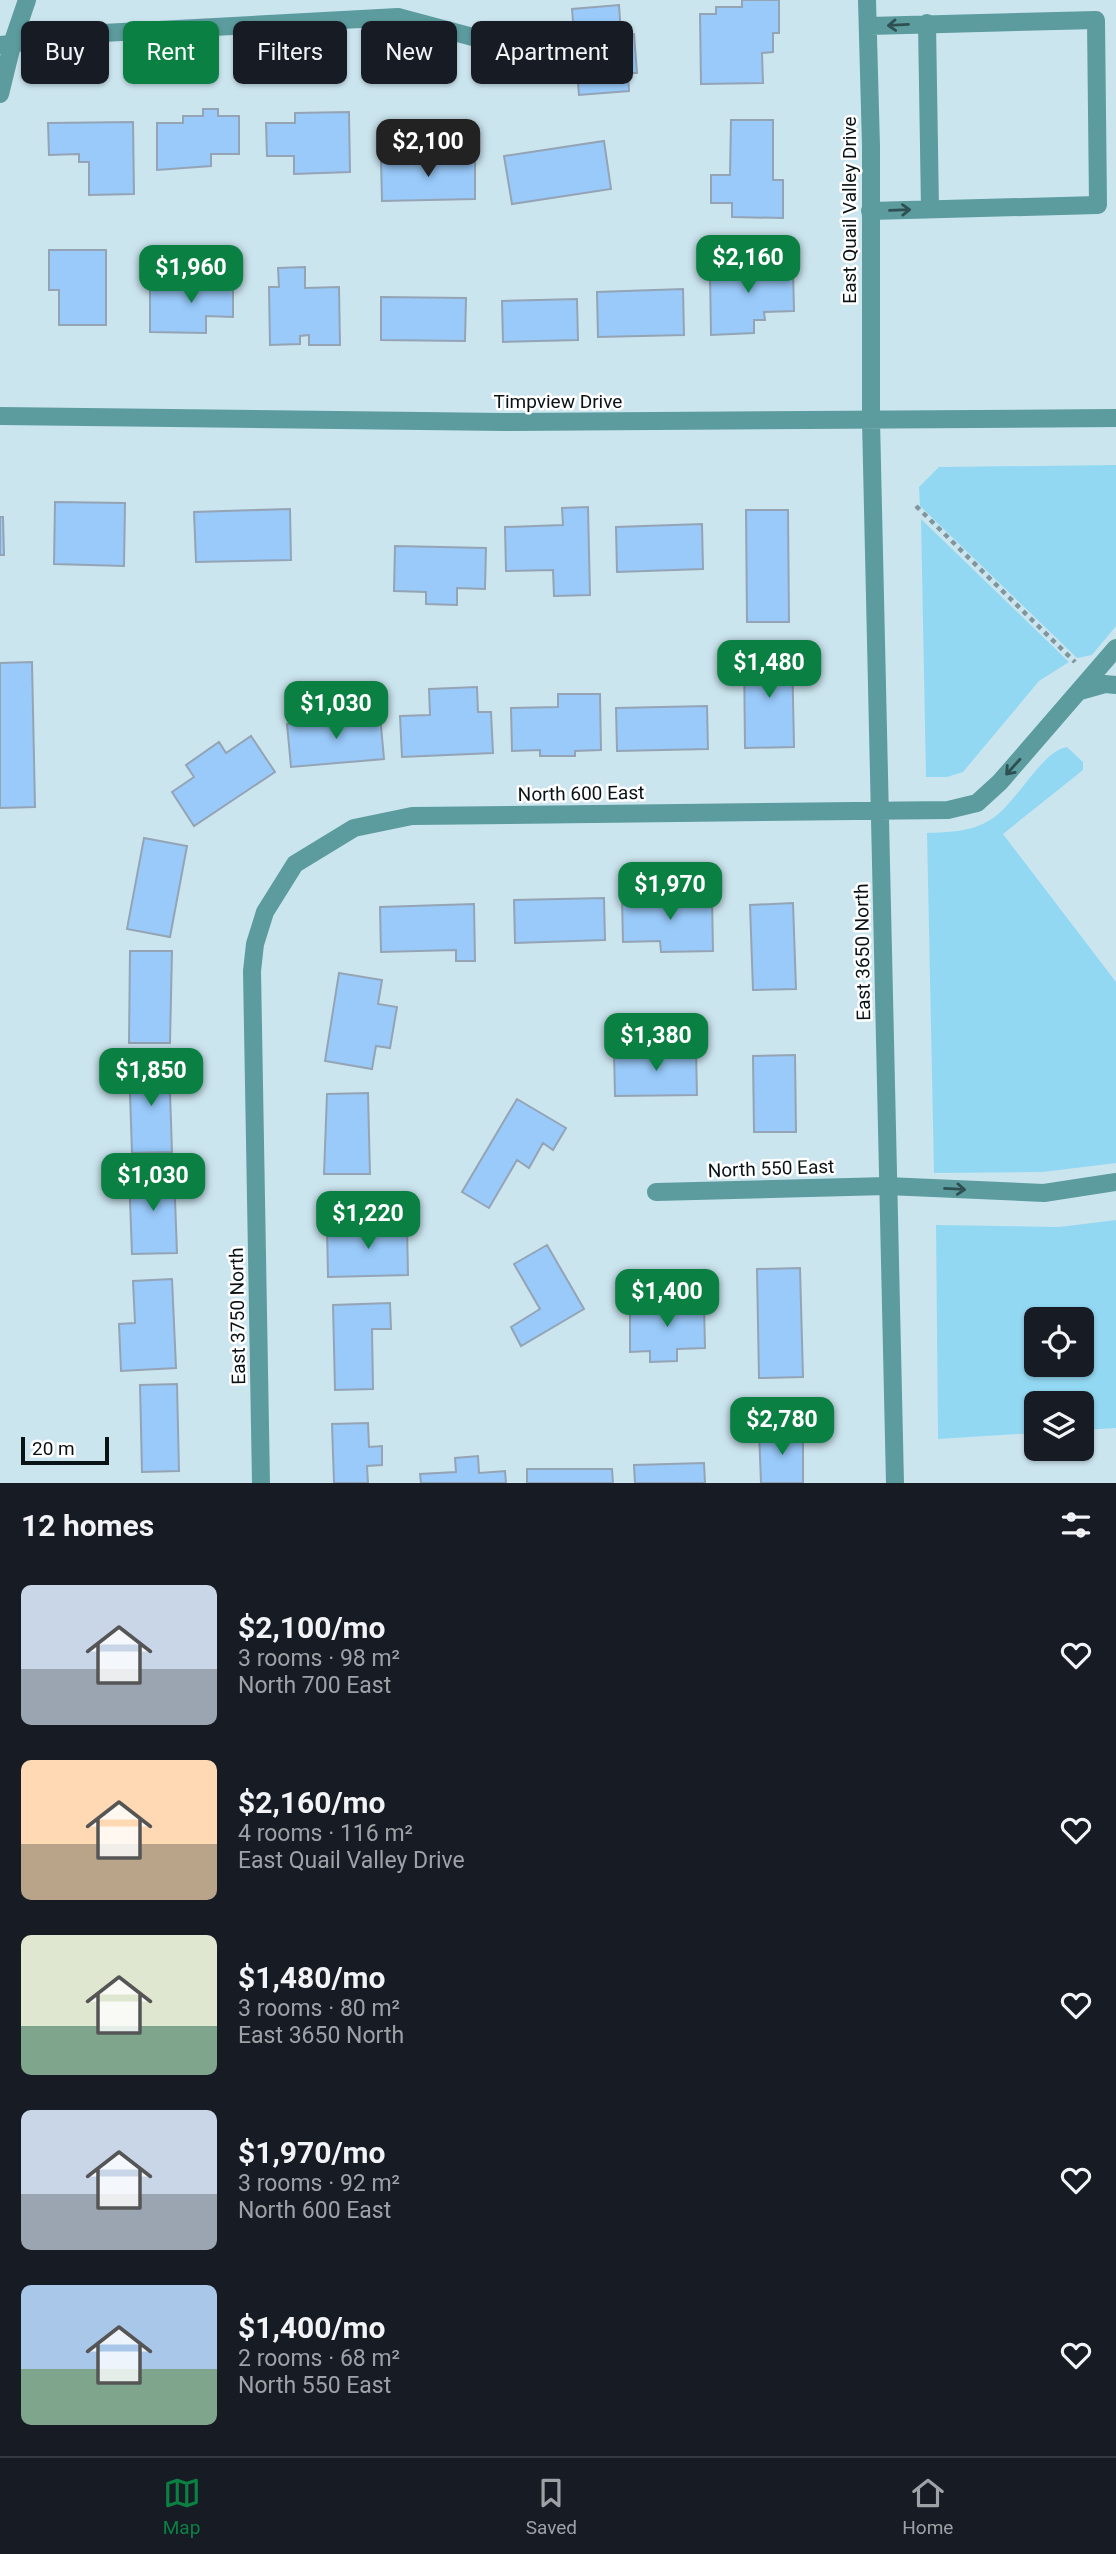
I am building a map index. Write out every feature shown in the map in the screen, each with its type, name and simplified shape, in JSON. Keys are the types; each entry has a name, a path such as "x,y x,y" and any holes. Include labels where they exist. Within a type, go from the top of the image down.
{"street":[{"path":"0,94 6,43 27,0"},
{"name":"East Quail Valley Drive","path":"867,0 871,419"},
{"path":"6,43 116,32 398,17 471,37"},
{"path":"869,26 1096,20 1098,205 870,211"},
{"path":"927,23 930,209"},
{"name":"Timpview Drive","path":"0,416 505,422 1116,418"},
{"name":"East 3650 North","path":"871,419 895,1483"},
{"name":"North 600 East","path":"295,864 354,828 412,816 948,810 977,803 1027,752 1055,714 1080,691 1116,648"},
{"path":"1080,691 1105,684 1116,685"},
{"name":"East 3750 North","path":"261,1483 252,971 255,944 265,912 295,864"},
{"name":"North 550 East","path":"656,1192 887,1186 1044,1194 1116,1182"}],"path":[{"path":"916,506 1078,666"}],"shaded area":[{"path":"1116,465 1116,626 1092,655 1077,658 920,506 919,487 939,467"},
{"path":"921,519 1069,662 1039,681 963,772 947,777 926,777"},
{"path":"1067,747 1083,762 1083,770 1003,834 1116,982 1116,1163 1043,1172 934,1173 927,833 968,829 990,820 1000,813 1048,758"},
{"path":"1116,1220 1116,1428 1094,1429 1094,1391 1024,1391 1024,1434 938,1439 936,1225 1059,1227"}],"building":[{"path":"742,0 779,0 779,33 773,33 773,52 762,53 763,83 701,84 700,14 716,14 716,7 742,7"},
{"path":"619,5 620,21 573,21 572,9"},
{"path":"633,34 634,34 637,73 633,73"},
{"path":"578,84 629,84 629,91 579,95"},
{"path":"203,109 218,109 218,116 239,116 239,154 211,154 211,166 157,170 157,123 183,123 183,116 203,116"},
{"path":"349,112 350,172 294,174 294,156 267,156 266,123 295,123 295,113"},
{"path":"731,120 773,120 773,180 783,180 783,218 732,217 732,203 711,203 711,175 730,175"},
{"path":"133,122 134,194 89,195 89,162 79,162 79,154 49,155 48,123"},
{"path":"604,141 611,189 512,204 504,156"},
{"path":"475,158 475,199 382,201 381,160"},
{"path":"49,250 106,250 106,325 59,325 59,290 49,290"},
{"path":"766,254 766,271 793,270 794,311 764,312 765,320 754,320 754,333 711,335 710,274 731,274 730,255"},
{"path":"305,267 305,288 339,287 340,345 309,345 309,335 300,336 300,344 270,345 269,287 279,287 278,268"},
{"path":"208,271 233,272 233,317 206,316 206,333 150,332 150,286 208,286"},
{"path":"683,289 684,335 598,337 597,292"},
{"path":"381,297 466,298 465,341 381,340"},
{"path":"577,299 578,340 503,342 502,301"},
{"path":"55,502 125,503 124,566 54,564"},
{"path":"588,507 590,595 554,596 553,570 506,571 505,527 563,525 562,508"},
{"path":"290,509 291,560 196,562 194,512"},
{"path":"746,510 788,510 789,622 747,622"},
{"path":"0,517 3,517 4,555 0,555"},
{"path":"702,524 703,569 617,572 616,527"},
{"path":"395,546 486,548 485,589 457,588 457,605 426,604 426,592 394,591"},
{"path":"792,651 794,747 745,748 744,652"},
{"path":"32,662 35,807 0,808 0,663"},
{"path":"477,687 478,712 491,712 493,753 402,757 400,716 430,715 429,689"},
{"path":"558,694 600,694 601,750 575,751 575,756 540,756 540,750 512,751 511,708 558,707"},
{"path":"707,706 708,749 617,751 616,708"},
{"path":"380,715 384,759 291,767 287,724"},
{"path":"251,736 275,772 194,826 172,792 194,777 186,765 219,742 226,753"},
{"path":"144,838 187,846 170,937 127,929"},
{"path":"712,896 713,951 661,952 660,941 623,942 622,898"},
{"path":"604,898 605,940 515,943 514,900"},
{"path":"793,903 796,989 753,990 750,905"},
{"path":"474,904 475,961 456,961 456,950 381,952 380,907"},
{"path":"130,951 172,951 170,1043 129,1043"},
{"path":"339,973 382,980 378,1004 397,1007 390,1048 376,1046 372,1069 325,1061"},
{"path":"696,1050 697,1095 615,1096 614,1052"},
{"path":"795,1055 796,1132 754,1132 753,1056"},
{"path":"169,1062 172,1152 132,1153 129,1064"},
{"path":"368,1093 370,1174 324,1174 327,1094"},
{"path":"517,1099 566,1128 553,1150 543,1143 529,1168 517,1160 489,1208 462,1192"},
{"path":"174,1172 177,1253 132,1254 129,1174"},
{"path":"407,1225 408,1275 328,1277 327,1227"},
{"path":"547,1245 584,1309 521,1346 511,1327 540,1309 514,1264"},
{"path":"800,1268 803,1377 759,1378 757,1269"},
{"path":"172,1279 176,1368 121,1371 119,1324 135,1323 133,1281"},
{"path":"390,1303 391,1329 372,1329 373,1389 335,1390 333,1305"},
{"path":"704,1303 705,1348 677,1349 677,1361 650,1362 650,1351 630,1352 630,1304"},
{"path":"177,1384 179,1471 142,1472 140,1385"},
{"path":"368,1423 369,1447 382,1446 382,1465 367,1466 368,1483 334,1483 332,1424"},
{"path":"803,1430 803,1483 761,1483 759,1431"},
{"path":"478,1456 479,1473 505,1471 506,1483 421,1483 420,1474 456,1472 455,1458"},
{"path":"704,1463 705,1483 635,1483 634,1465"},
{"path":"527,1469 612,1469 613,1483 527,1483"}]}
